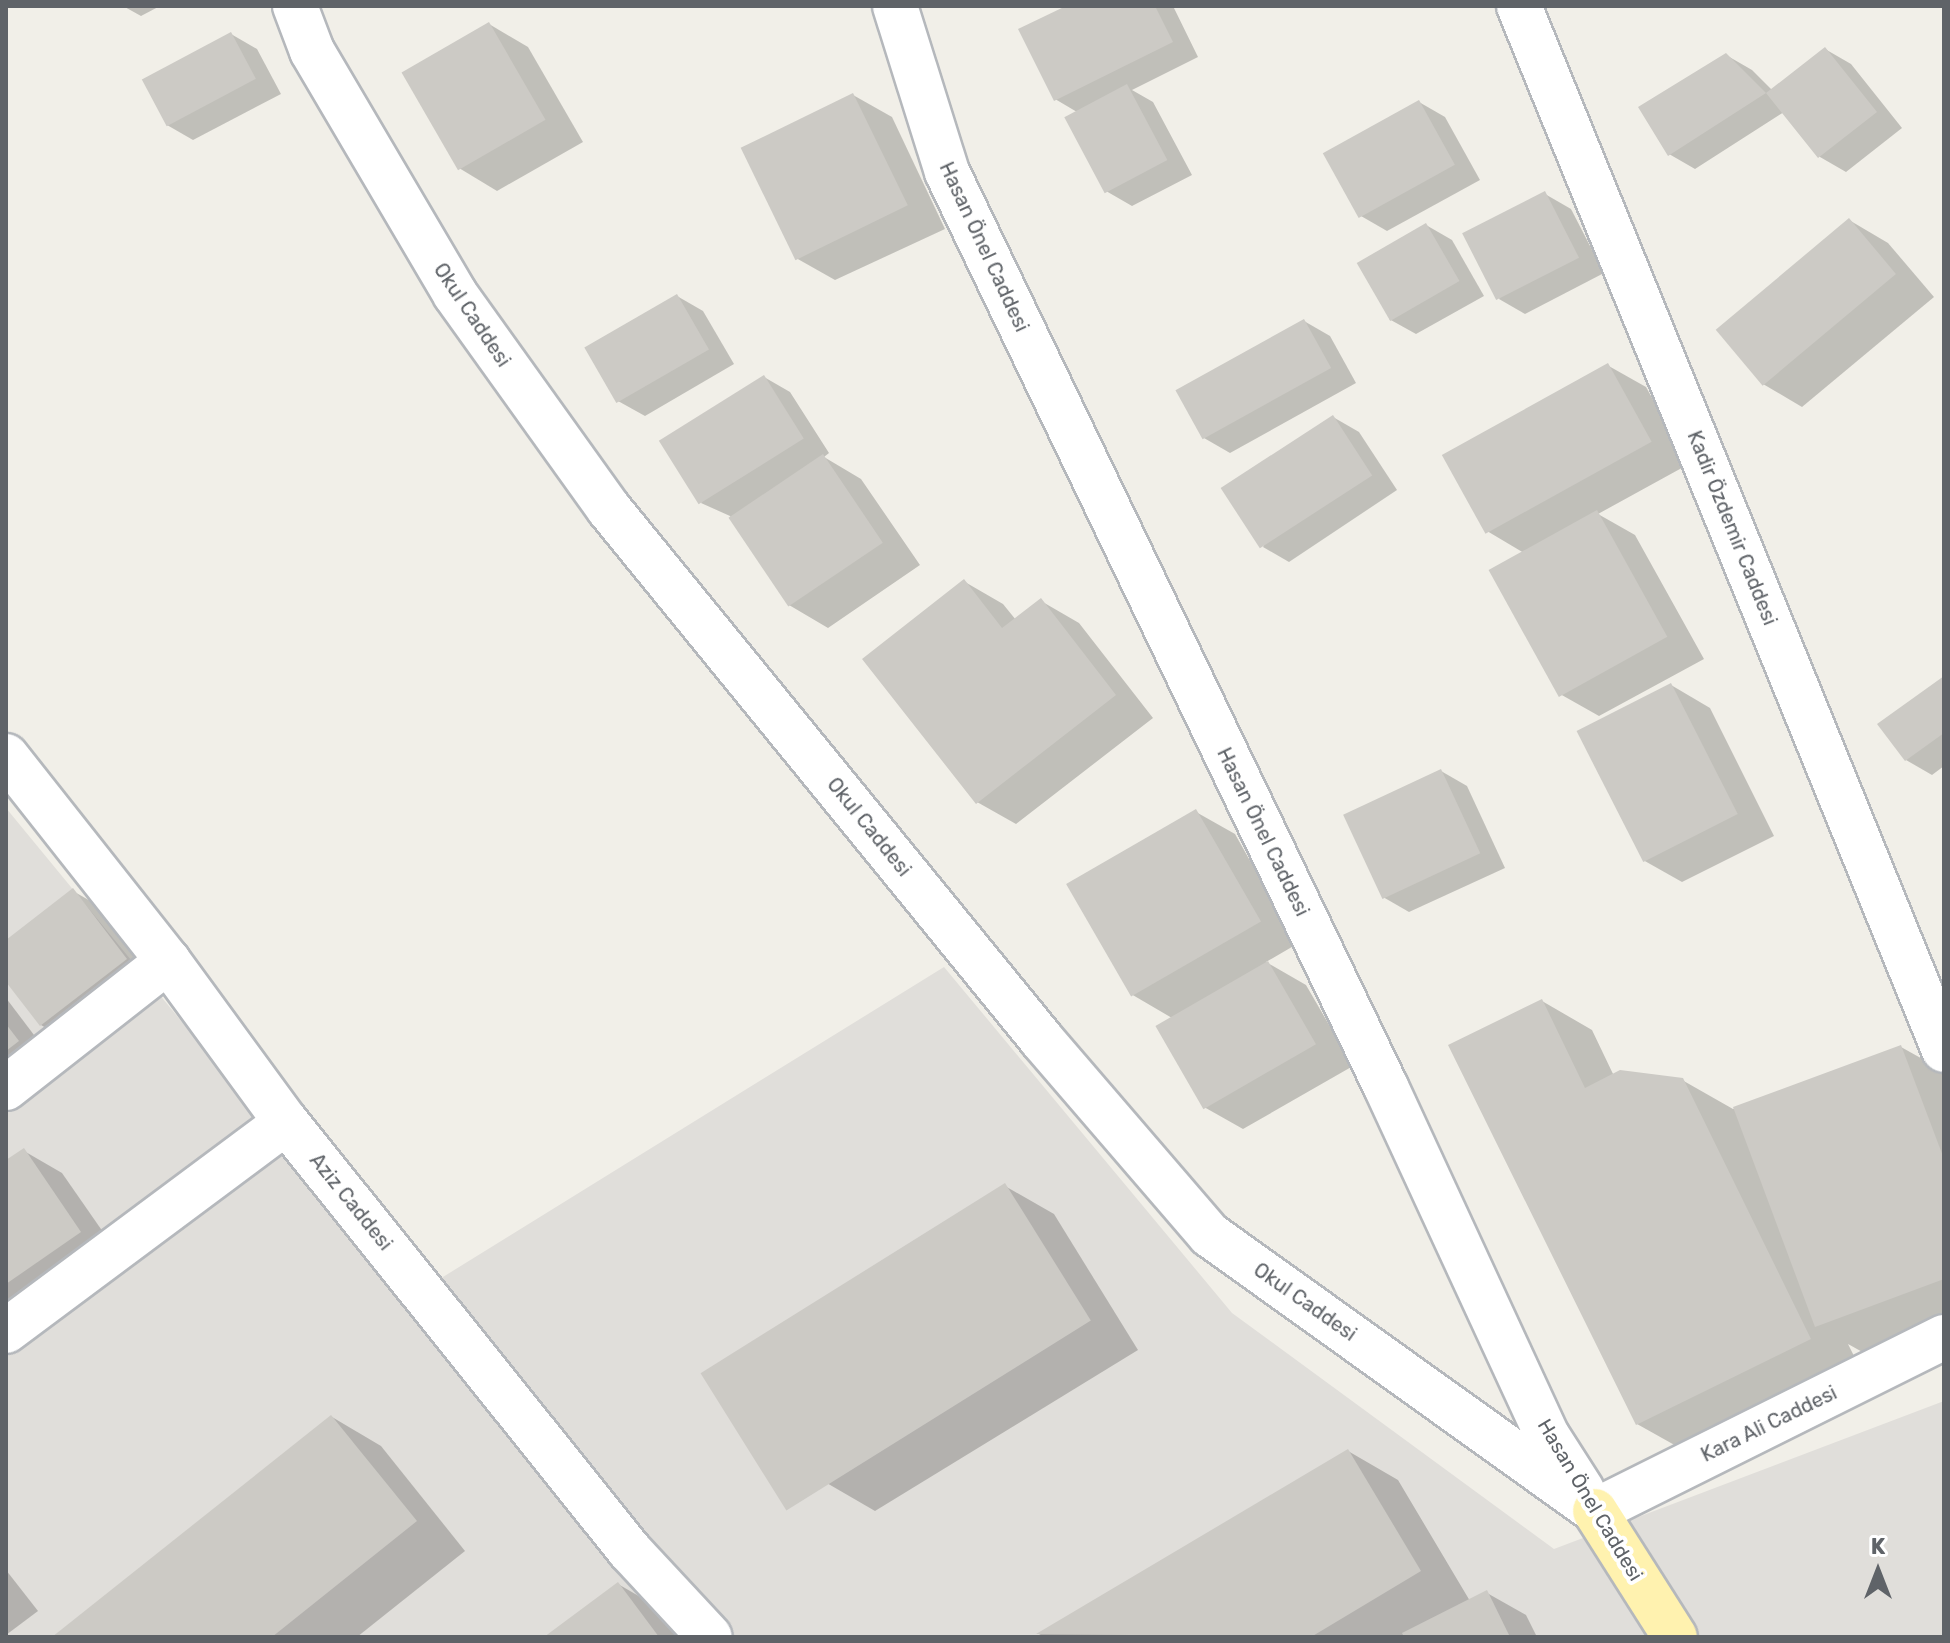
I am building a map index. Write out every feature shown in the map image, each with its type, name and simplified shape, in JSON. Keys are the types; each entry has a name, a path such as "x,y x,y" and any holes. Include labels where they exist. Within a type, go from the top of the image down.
{"main road":[{"name":"Hasan Önel Caddesi","path":"1595,1511 1675,1637"}],"street":[{"name":"Okul Caddesi","path":"295,6 312,51 455,294 609,509 1042,1040 1210,1235 1595,1511"},
{"name":"Hasan Önel Caddesi","path":"895,6 947,172 1386,1087 1548,1437 1595,1511"},
{"name":"Kadir Özdemir Caddesi","path":"1519,6 1944,1050"},
{"name":"Aziz Caddesi","path":"6,756 168,961 286,1122 630,1551 710,1637"},
{"path":"6,1088 168,961"},
{"path":"6,1331 286,1122"},
{"name":"Kara Ali Caddesi","path":"1595,1511 1944,1337"}],"shaded area":[{"path":"6,808 409,1298 944,967 1232,1313 1554,1549 1944,1401 1944,1637 6,1637"}],"building":[{"path":"1066,6 1155,6 1173,42 1054,101 1018,29"},
{"path":"489,22 546,120 458,170 402,72"},
{"path":"231,32 256,79 167,126 142,79"},
{"path":"1825,47 1877,112 1818,158 1766,93"},
{"path":"1726,53 1766,93 1668,156 1638,107"},
{"path":"1127,84 1167,160 1105,193 1064,117"},
{"path":"853,93 908,205 795,260 741,148"},
{"path":"1419,100 1455,165 1359,218 1323,153"},
{"path":"1545,191 1579,258 1496,300 1462,233"},
{"path":"1849,218 1896,274 1763,386 1716,330"},
{"path":"1426,223 1460,281 1390,321 1357,263"},
{"path":"677,294 709,349 616,403 584,348"},
{"path":"1304,319 1331,368 1203,439 1175,390"},
{"path":"1608,363 1652,442 1485,534 1442,455"},
{"path":"764,375 804,439 699,504 659,441"},
{"path":"1333,415 1372,475 1260,548 1221,488"},
{"path":"823,454 883,543 788,606 728,518"},
{"path":"1597,510 1667,637 1559,697 1489,570"},
{"path":"964,579 1002,628 1041,598 1116,695 976,804 862,659"},
{"path":"1944,676 1944,733 1905,761 1877,724"},
{"path":"1671,683 1738,814 1643,862 1577,731"},
{"path":"1441,769 1480,853 1382,899 1343,815"},
{"path":"1196,809 1261,922 1131,997 1066,884"},
{"path":"73,888 127,959 40,1026 6,982 6,940"},
{"path":"1268,961 1316,1044 1203,1109 1155,1026"},
{"path":"1542,999 1585,1088 1620,1070 1683,1078 1811,1339 1636,1425 1448,1045"},
{"path":"6,1024 19,1041 6,1051"},
{"path":"1901,1045 1944,1159 1944,1279 1815,1327 1733,1107"},
{"path":"24,1148 81,1232 6,1284 6,1160"},
{"path":"1005,1183 1091,1320 786,1511 701,1373"},
{"path":"331,1415 417,1521 272,1637 52,1637"},
{"path":"1348,1449 1421,1571 1311,1637 1036,1634"},
{"path":"618,1582 659,1637 544,1637"},
{"path":"1487,1590 1510,1637 1404,1637 1402,1633"}]}
